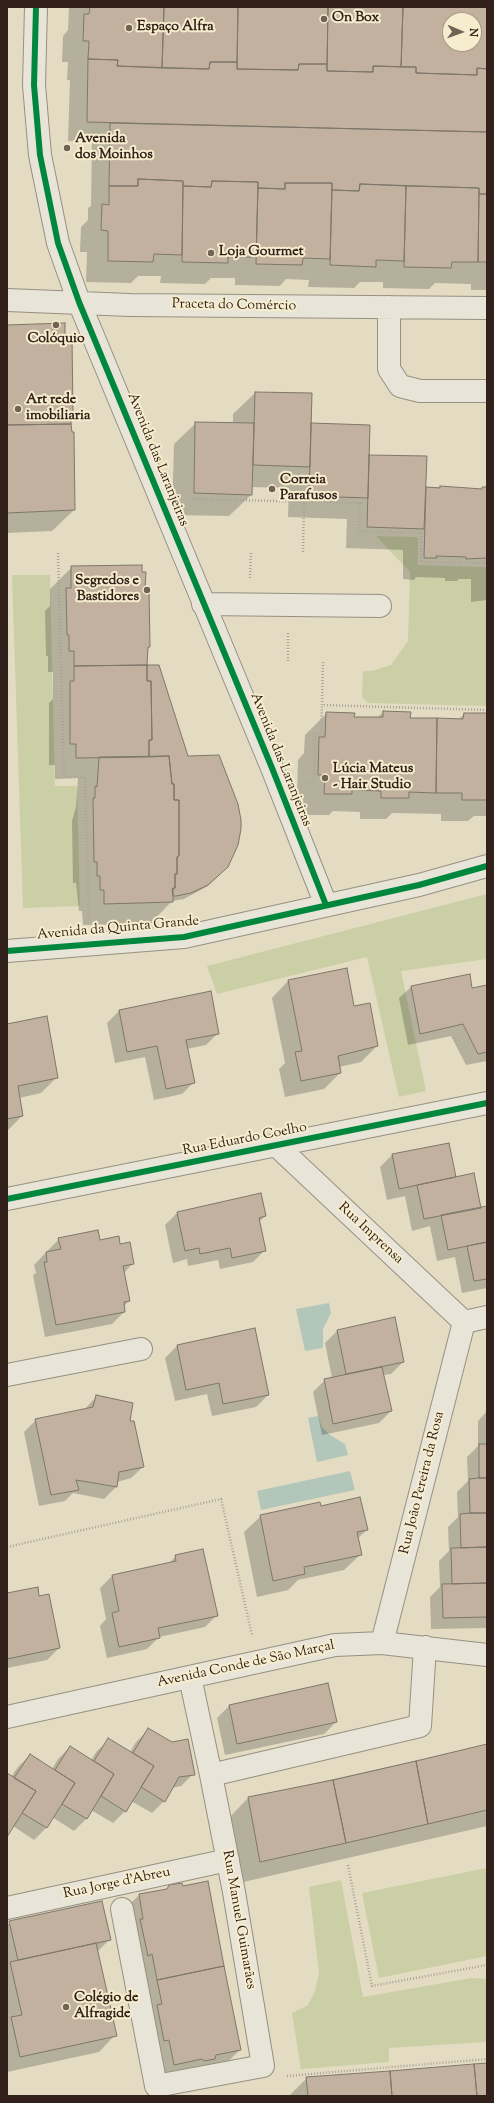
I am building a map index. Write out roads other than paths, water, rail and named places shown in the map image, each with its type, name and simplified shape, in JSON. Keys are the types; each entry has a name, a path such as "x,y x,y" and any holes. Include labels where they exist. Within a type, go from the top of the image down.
{"street":[{"name":"Avenida das Laranjeiras","path":"36,7 34,85 40,155 58,244 79,302 326,905"},
{"path":"7,300 79,302"},
{"name":"Praceta do Comércio","path":"79,302 219,306 487,308"},
{"path":"389,307 389,369 400,386 420,391 487,391"},
{"path":"202,604 380,606"},
{"name":"Avenida da Quinta Grande","path":"7,950 184,937 419,885 487,866"},
{"name":"Rua Eduardo Coelho","path":"7,1199 487,1103"},
{"name":"Rua Imprensa","path":"277,1146 464,1322"},
{"path":"464,1322 487,1318"},
{"name":"Rua João Pereira da Rosa","path":"382,1643 464,1322"},
{"path":"7,1375 141,1349"},
{"name":"Avenida Conde de São Marçal","path":"7,1718 258,1661 335,1646 382,1643 487,1655"},
{"path":"212,1775 420,1726 425,1647"},
{"name":"Rua Manuel Guimarães","path":"122,1909 156,2086 271,2071 212,1775 190,1677"},
{"name":"Rua Jorge d'Abreu","path":"7,1908 228,1860"}],"place":[{"name":"On Box","path":"324,19"},
{"name":"Espaço Alfra","path":"129,28"},
{"name":"Avenida dos Moinhos","path":"67,148"},
{"name":"Loja Gourmet","path":"211,253"},
{"name":"Colóquio","path":"56,325"},
{"name":"Art rede imobiliaria","path":"18,409"},
{"name":"Correia Parafusos","path":"272,489"},
{"name":"Segredos e Bastidores","path":"147,590"},
{"name":"Lúcia Mateus - Hair Studio","path":"325,778"},
{"name":"Colégio de Alfragide","path":"66,2007"}]}
